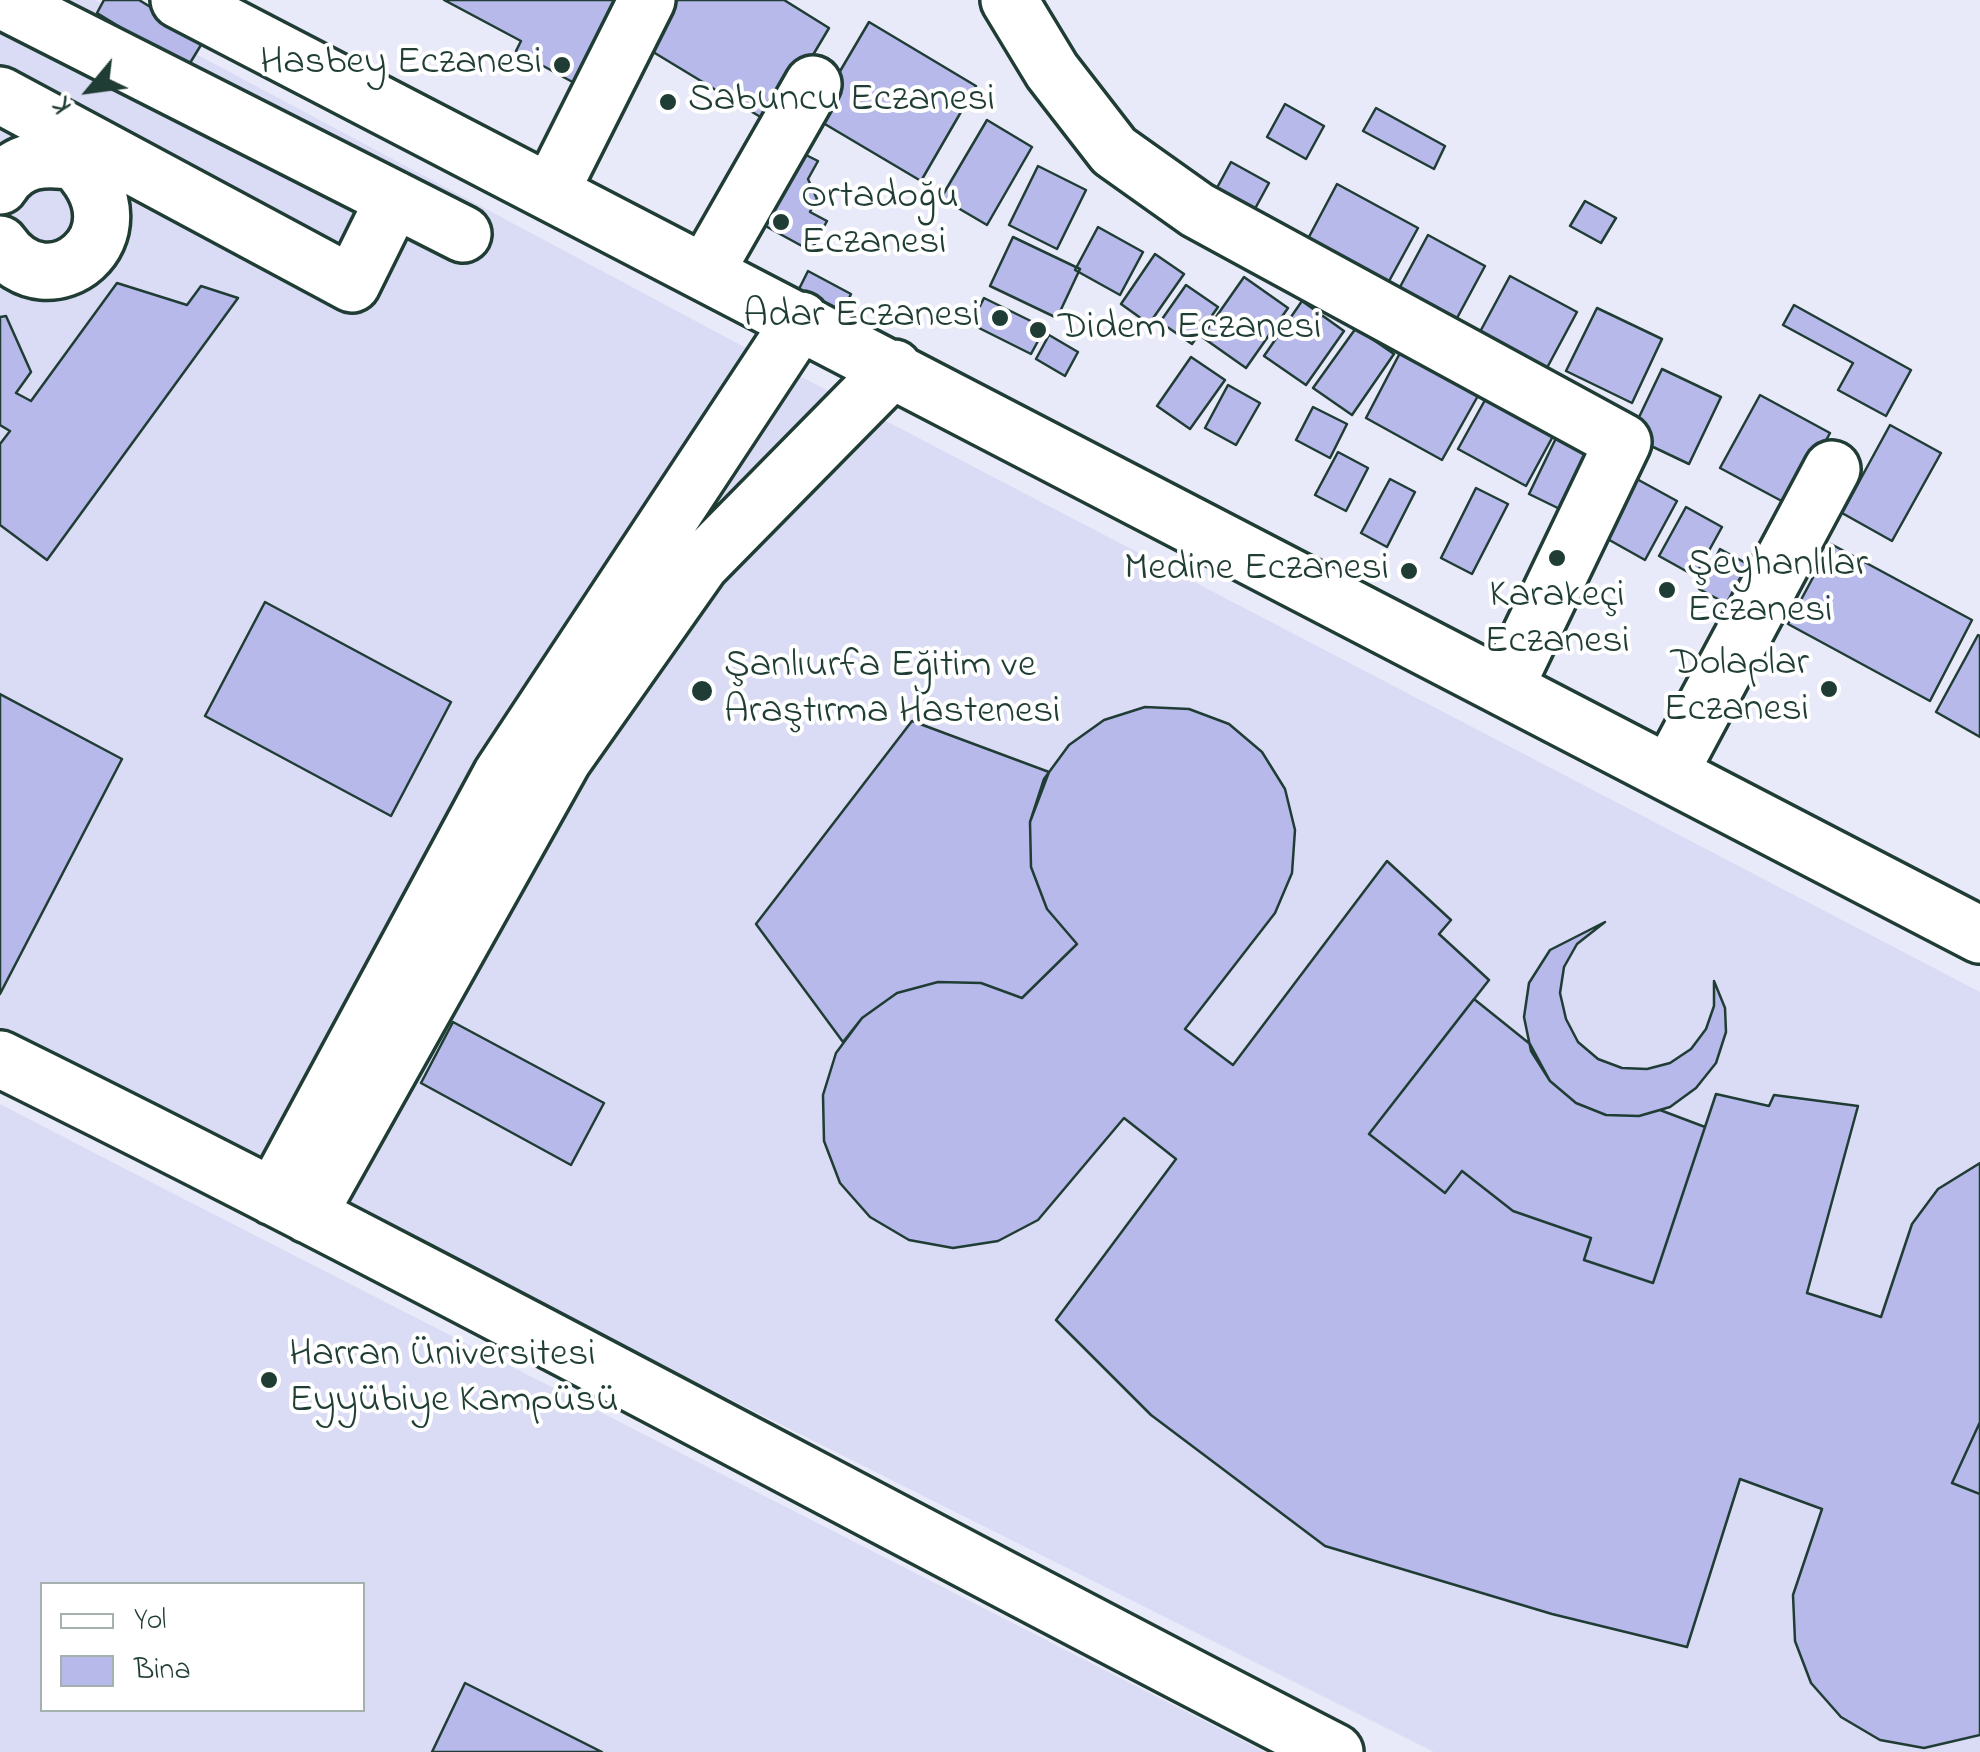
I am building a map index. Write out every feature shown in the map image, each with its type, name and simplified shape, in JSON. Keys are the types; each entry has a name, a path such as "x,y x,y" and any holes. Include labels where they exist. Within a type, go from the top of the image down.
{"street":[{"path":"1,0 463,234"},
{"path":"179,0 1980,934"},
{"path":"551,190 647,0"},
{"path":"1008,0 1052,71 1114,152 1197,210 1623,442 1506,686"},
{"path":"79,151 121,60"},
{"path":"706,271 813,84"},
{"path":"0,94 79,151 352,284 394,199"},
{"path":"0,186 19,166 79,151"},
{"path":"0,244 15,260 48,272 65,269 94,247 104,211 100,192 79,151"},
{"path":"290,1206 500,775 801,320"},
{"path":"290,1206 563,760 701,564 894,368"},
{"path":"1670,772 1832,469"},
{"path":"0,1059 290,1206 1335,1752"}],"shaded area":[{"name":"Şanlıurfa Eğitim ve Araştırma Hastenesi","path":"0,0 95,0 748,349 1980,992 1980,1752 1434,1752 0,1033"},
{"name":"Harran Üniversitesi Eyyübiye Kampüsü","path":"0,1104 1265,1752 0,1752"}],"building":[{"path":"104,0 139,0 204,40 187,68 97,13"},
{"path":"444,0 635,0 587,90 516,51 521,41"},
{"path":"660,0 784,0 829,28 772,124 635,41"},
{"path":"869,22 976,86 921,181 813,117"},
{"path":"1285,104 1324,126 1306,159 1267,137"},
{"path":"1376,108 1445,146 1434,169 1363,131"},
{"path":"987,120 1032,147 987,225 941,198"},
{"path":"786,145 818,161 808,179 817,199 810,212 827,221 811,251 749,217"},
{"path":"1231,162 1269,183 1244,229 1206,208"},
{"path":"1038,166 1086,190 1057,249 1009,225"},
{"path":"1337,184 1418,228 1382,294 1302,250"},
{"path":"1585,201 1616,218 1601,243 1570,226"},
{"path":"1098,227 1143,252 1120,295 1075,270"},
{"path":"1428,235 1485,266 1450,331 1393,300"},
{"path":"1013,237 1080,269 1057,318 990,286"},
{"path":"1155,254 1184,274 1149,324 1121,304"},
{"path":"808,271 851,294 842,313 798,291"},
{"path":"1510,276 1577,312 1541,379 1474,343"},
{"path":"1244,277 1288,308 1246,368 1202,337"},
{"path":"117,283 187,305 201,286 238,298 47,560 0,525 0,444 10,431 0,425 0,317 6,316 31,372 16,393 31,401"},
{"path":"1186,285 1218,307 1192,344 1160,322"},
{"path":"984,298 1045,328 1031,354 971,324"},
{"path":"1302,301 1344,331 1306,385 1264,356"},
{"path":"1794,305 1911,370 1886,416 1838,390 1853,363 1783,325"},
{"path":"1597,308 1662,339 1632,403 1566,371"},
{"path":"1356,328 1394,354 1352,415 1313,388"},
{"path":"1049,335 1078,352 1065,376 1036,359"},
{"path":"1401,351 1479,394 1442,460 1366,418"},
{"path":"1191,357 1225,380 1190,429 1157,406"},
{"path":"1662,369 1721,397 1689,464 1630,436"},
{"path":"1228,385 1260,403 1236,445 1205,428"},
{"path":"1490,391 1558,427 1526,486 1458,449"},
{"path":"1760,395 1830,433 1791,506 1720,468"},
{"path":"1313,407 1347,424 1330,458 1296,440"},
{"path":"1890,425 1941,453 1892,541 1842,513"},
{"path":"1559,432 1598,451 1568,513 1529,494"},
{"path":"1338,452 1368,468 1346,511 1315,495"},
{"path":"1635,478 1677,501 1645,560 1604,537"},
{"path":"1390,479 1415,492 1387,547 1361,533"},
{"path":"1476,488 1508,504 1472,574 1441,558"},
{"path":"1686,507 1722,527 1695,576 1659,556"},
{"path":"1831,544 1972,620 1930,701 1788,624"},
{"path":"1720,549 1753,567 1731,606 1699,589"},
{"path":"265,602 451,702 391,816 205,716"},
{"path":"1980,636 1980,737 1936,712"},
{"path":"0,694 122,759 0,994"},
{"path":"1145,707 1189,709 1229,724 1262,752 1285,789 1295,830 1292,873 1275,913 1185,1029 1233,1065 1387,861 1451,920 1439,934 1489,980 1369,1134 1445,1193 1462,1171 1513,1211 1591,1238 1584,1260 1653,1283 1716,1094 1769,1106 1774,1095 1858,1106 1807,1293 1881,1317 1912,1224 1938,1189 1980,1163 1980,1422 1952,1483 1980,1494 1980,1735 1924,1748 1880,1740 1841,1717 1811,1683 1795,1641 1793,1595 1822,1509 1740,1479 1687,1647 1552,1614 1325,1546 1151,1415 1056,1320 1176,1159 1124,1118 1038,1220 998,1241 953,1248 909,1240 870,1217 840,1183 824,1141 823,1095 836,1053 862,1018 897,993 938,982 981,983 1022,998 1077,944 1047,909 1031,867 1030,822 1044,779 1069,745 1104,720"},
{"path":"912,721 1049,772 1030,822 1031,867 1047,909 1077,944 1022,998 981,983 938,982 897,993 862,1018 843,1042 756,924"},
{"path":"1605,922 1577,944 1564,967 1560,993 1566,1019 1578,1042 1598,1059 1622,1068 1647,1069 1670,1063 1691,1049 1706,1029 1714,1006 1714,981 1725,1008 1726,1032 1716,1063 1696,1088 1670,1107 1639,1116 1606,1115 1576,1103 1550,1081 1531,1051 1524,1017 1529,983 1550,950"},
{"path":"1474,999 1530,1044 1550,1081 1576,1103 1606,1115 1639,1116 1660,1110 1705,1127 1653,1283 1584,1260 1591,1238 1513,1211 1462,1171 1445,1193 1369,1134"},
{"path":"453,1022 604,1103 571,1165 421,1083"},
{"path":"1980,1422 1980,1494 1952,1483"},
{"path":"465,1683 602,1752 432,1752"}],"place":[{"name":"Hasbey Eczanesi","path":"562,65"},
{"name":"Sabuncu Eczanesi","path":"668,102"},
{"name":"Ortadoğu Eczanesi","path":"781,222"},
{"name":"Adar Eczanesi","path":"1000,318"},
{"name":"Didem Eczanesi","path":"1038,330"},
{"name":"Karakeçi Eczanesi","path":"1557,558"},
{"name":"Medine Eczanesi","path":"1409,571"},
{"name":"Şeyhanlılar Eczanesi","path":"1667,590"},
{"name":"Dolaplar Eczanesi","path":"1829,689"},
{"name":"Şanlıurfa Eğitim ve Araştırma Hastenesi","path":"702,691"},
{"name":"Harran Üniversitesi Eyyübiye Kampüsü","path":"269,1380"}]}
